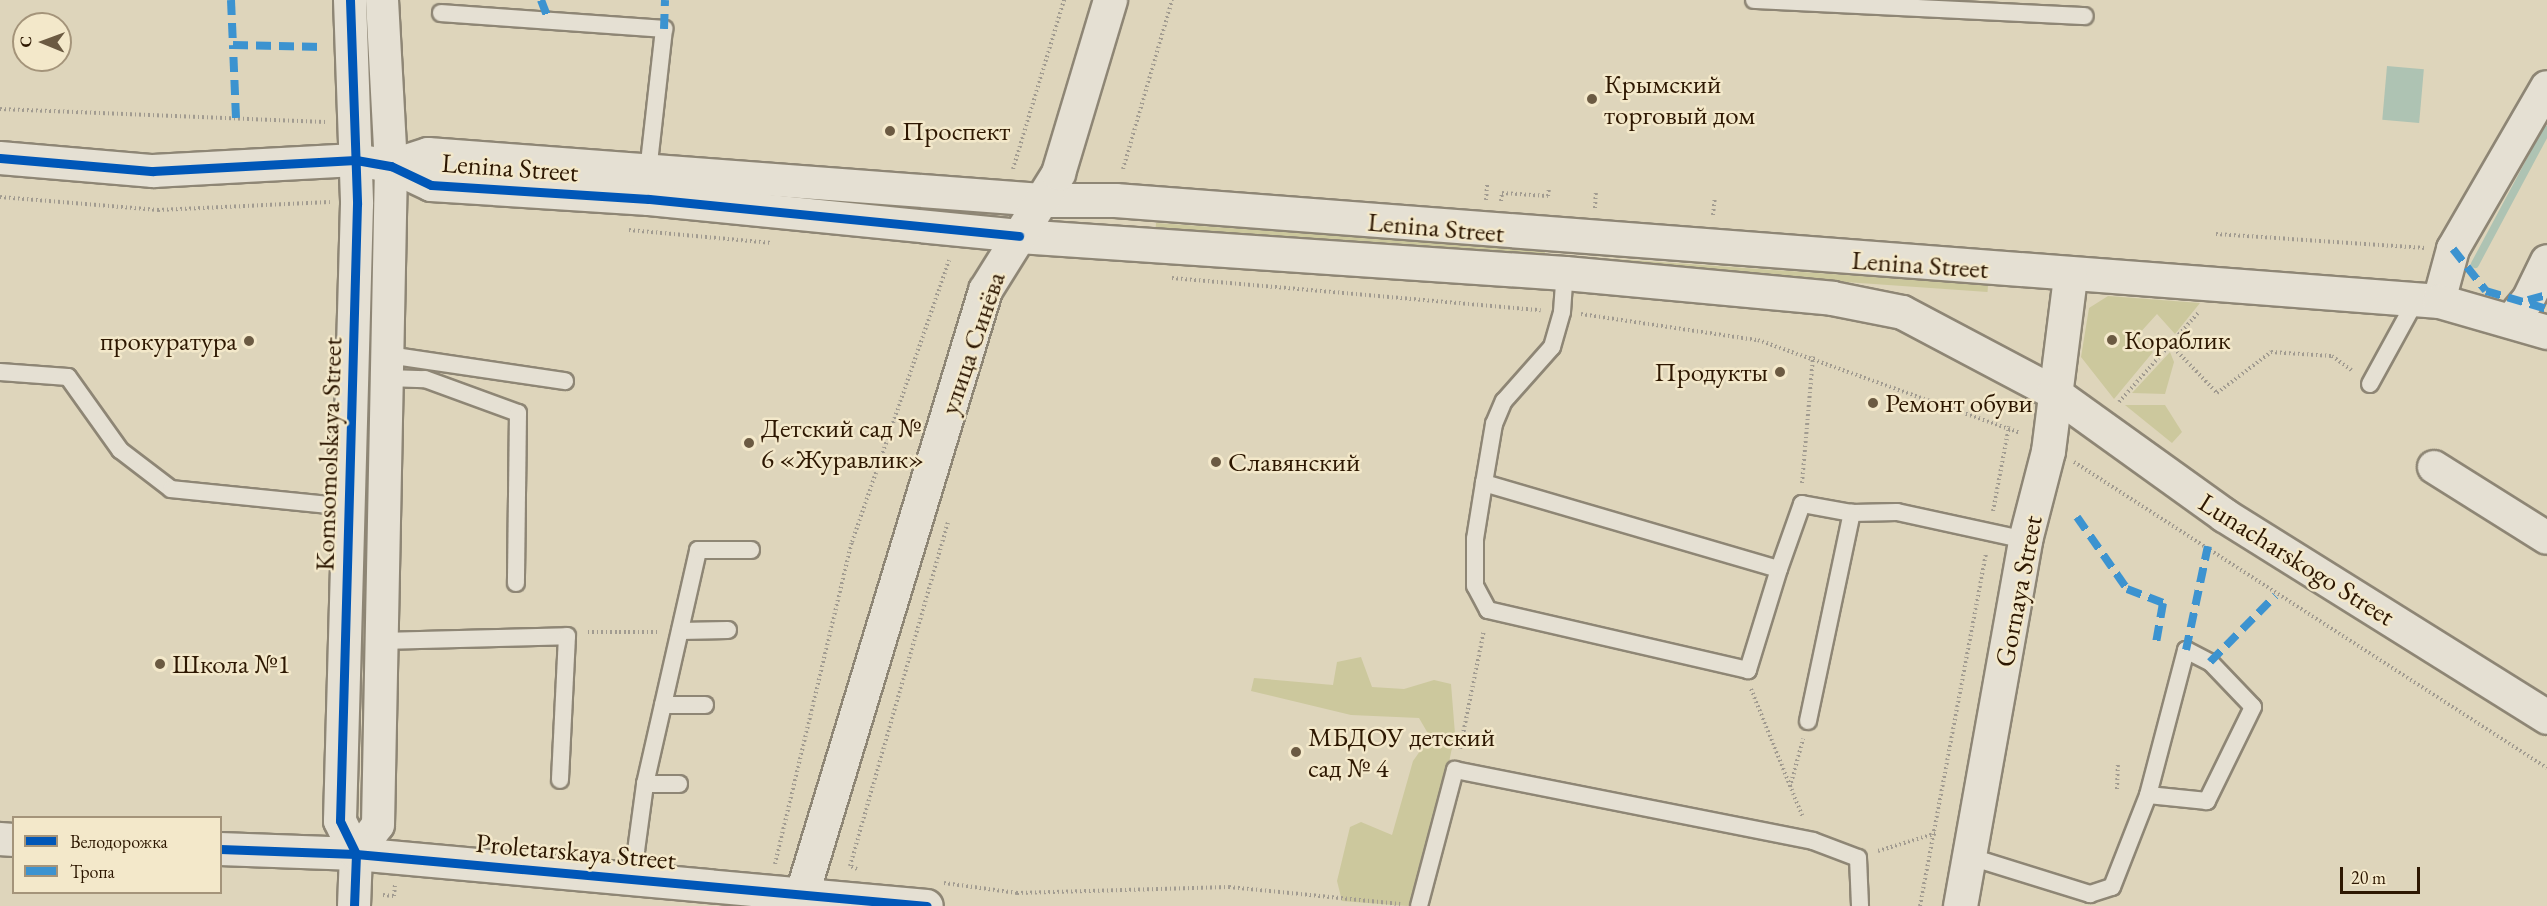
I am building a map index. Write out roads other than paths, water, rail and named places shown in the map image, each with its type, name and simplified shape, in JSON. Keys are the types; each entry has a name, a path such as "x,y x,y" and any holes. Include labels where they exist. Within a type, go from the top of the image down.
{"main road":[{"name":"улица Синёва","path":"799,899 985,290 1061,165 1110,0"},
{"name":"Lenina Street","path":"1041,200 1114,200 1569,239 2427,300 2496,315"},
{"name":"Lenina Street","path":"1019,236 1565,273 1832,298 1902,312 2053,392"},
{"path":"1565,273 1569,239"},
{"name":"Gornaya Street","path":"1960,906 1971,857 2025,540 2048,451 2053,392 2070,276"},
{"path":"2496,315 2547,332"},
{"name":"Lunacharskogo Street","path":"2053,392 2224,515 2547,717"}],"street":[{"name":"Komsomolskaya Street","path":"350,0 356,160 340,821 356,854 363,900"},
{"name":"Komsomolskaya Street","path":"356,854 378,825 391,166 382,0"},
{"path":"2427,300 2453,249 2547,87"},
{"name":"Lenina Street","path":"391,166 428,154 1041,200"},
{"name":"Lenina Street","path":"0,158 153,171 356,160 391,166 431,186 649,200 1019,236"},
{"path":"2496,315 2528,300 2547,261"},
{"name":"Lenina Street","path":"2496,315 2547,313"},
{"path":"2434,467 2547,538"},
{"name":"Proletarskaya Street","path":"222,849 356,854 624,878 799,899 932,894"}],"lane":[{"path":"1754,0 2085,16"},
{"path":"441,13 664,29 648,172"},
{"path":"1565,273 1562,312 1552,347 1504,400 1494,424 1484,483 1475,586 1488,610 1748,670 1802,504 1852,513 1897,512 1990,529 2025,540"},
{"path":"2370,384 2427,300"},
{"path":"388,367 565,381"},
{"path":"388,367 518,413 516,583"},
{"path":"0,372 69,377 120,450 171,489 348,507"},
{"path":"1484,483 1779,569"},
{"path":"1808,721 1852,513"},
{"path":"624,878 636,851 645,784 698,550 750,550"},
{"path":"680,631 728,630"},
{"path":"381,642 567,636 560,780"},
{"path":"1971,857 2090,894 2112,887 2148,795 2186,650 2210,662 2253,707 2207,801 2148,795"},
{"path":"663,705 705,705"},
{"path":"1419,906 1455,770 1813,841 1858,858 1860,906"},
{"path":"645,784 679,784"}],"waterway":[{"path":"2475,264 2547,130"}],"place":[{"name":"Крымский торговый дом","path":"1592,99"},
{"name":"Проспект","path":"890,131"},
{"name":"Кораблик","path":"2112,340"},
{"name":"прокуратура","path":"249,341"},
{"name":"Продукты","path":"1780,372"},
{"name":"Ремонт обуви","path":"1873,403"},
{"name":"Детский сад № 6 «Журавлик»","path":"749,443"},
{"name":"Славянский","path":"1216,462"},
{"name":"Школа №1","path":"160,664"},
{"name":"МБДОУ детский сад № 4","path":"1296,752"}]}
